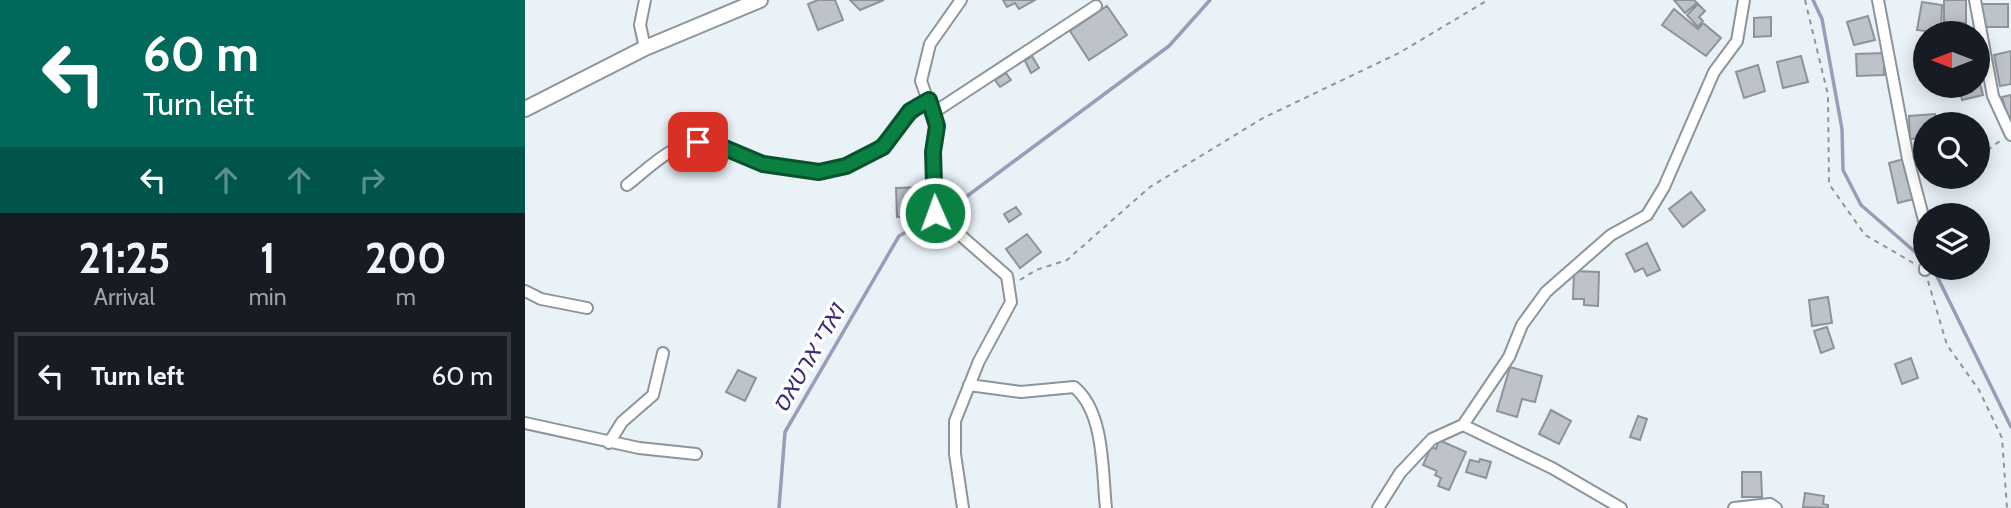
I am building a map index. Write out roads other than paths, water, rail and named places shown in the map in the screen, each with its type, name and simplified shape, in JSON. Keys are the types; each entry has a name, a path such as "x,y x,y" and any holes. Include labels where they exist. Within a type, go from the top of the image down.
{"street":[{"path":"645,48 640,26 646,0"},
{"path":"525,110 645,48 761,0"},
{"path":"961,0 930,44 921,81 937,126 933,152 935,213 1007,276 1011,302 969,385 955,421 955,454 963,508"},
{"path":"1378,508 1400,473 1432,439 1463,425 1509,357 1522,325 1546,292 1611,235 1647,215 1668,177 1714,72 1737,41 1744,0"},
{"path":"1878,0 1908,159 1920,203"},
{"path":"1975,0 1993,96 2011,135"},
{"path":"933,113 1096,6"},
{"path":"627,186 669,152 698,142 713,143 763,164 819,172 846,166 883,147 910,111 929,100"},
{"path":"525,291 541,299 587,308"},
{"path":"609,443 622,422 653,395 663,353"},
{"path":"969,385 1021,391 1075,387 1085,396 1098,434 1106,508"},
{"path":"525,424 609,443 696,454"},
{"path":"1463,425 1552,468 1621,508"},
{"path":"1734,508 1770,504 1776,508"}],"waterway":[{"path":"947,211 1169,46 1210,0"},
{"path":"1813,0 1822,19 1842,129 1843,170 1861,205 1913,250"},
{"name":"ואדי ארטאס","path":"779,508 785,432 899,236 913,228 932,223"},
{"path":"1939,280 2011,427"}]}
